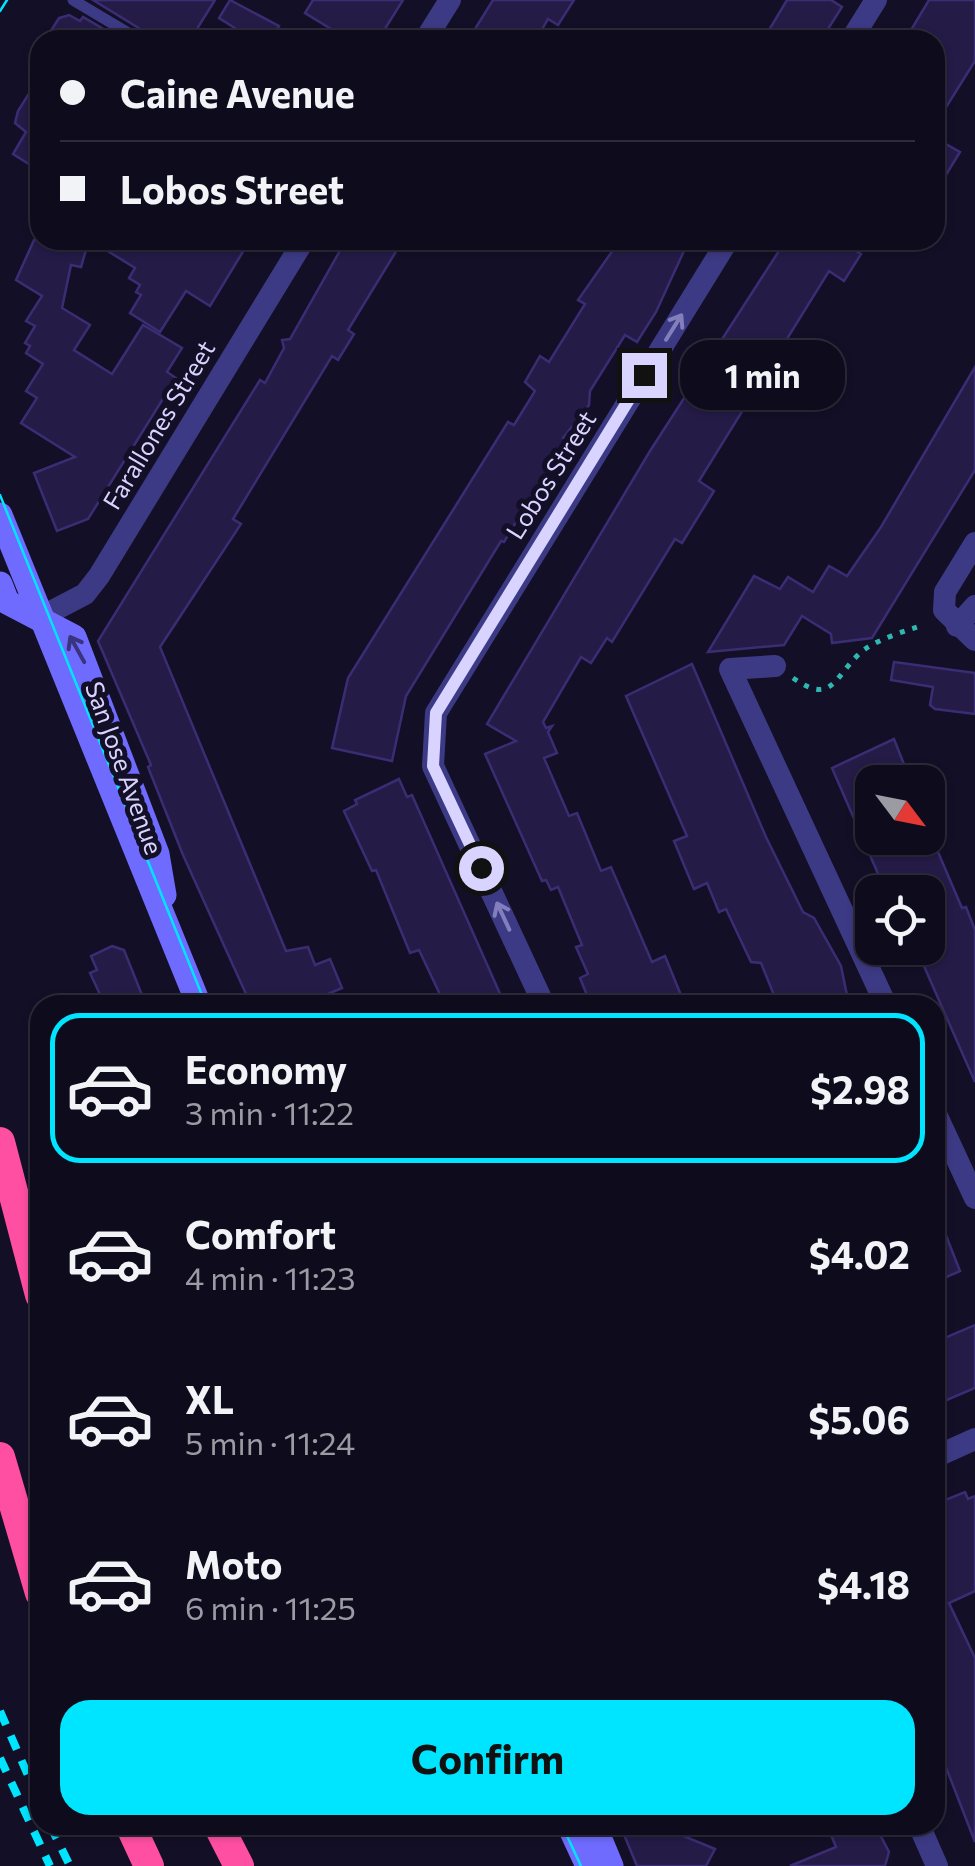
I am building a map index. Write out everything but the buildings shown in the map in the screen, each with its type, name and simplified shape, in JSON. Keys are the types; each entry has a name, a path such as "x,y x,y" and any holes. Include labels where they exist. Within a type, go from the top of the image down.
{"highway":[{"path":"0,1142 30,1256"},
{"path":"0,1457 30,1560"},
{"path":"135,1835 149,1866"},
{"path":"223,1835 239,1866"}],"main road":[{"name":"San Jose Avenue","path":"0,514 195,995"},
{"path":"0,584 7,602 41,617"},
{"path":"574,1835 588,1866"},
{"path":"598,1835 611,1866"}],"street":[{"path":"432,30 450,0"},
{"path":"857,30 876,0"},
{"name":"Farallones Street","path":"41,617 85,594 99,576 298,250"},
{"name":"Lobos Street","path":"539,995 433,766 436,713 722,250"},
{"path":"975,542 945,592 944,610 966,633 975,606"},
{"path":"775,666 730,669 881,995"},
{"path":"945,1134 975,1198"},
{"path":"945,1452 975,1439"},
{"path":"923,1835 937,1866"}],"lane":[{"path":"74,0 124,30"}],"path":[{"path":"775,666 812,692 822,692 848,670 860,652 922,626 966,633"}],"tram line":[{"path":"0,11 7,0"},
{"path":"0,495 202,995"},
{"path":"567,1835 581,1866"}],"railway":[{"path":"0,1711 30,1780"},
{"path":"0,1758 30,1823"},
{"path":"36,1835 50,1866"},
{"path":"55,1835 70,1866"}],"route":[{"path":"481,868 433,766 436,713 644,375"}]}
